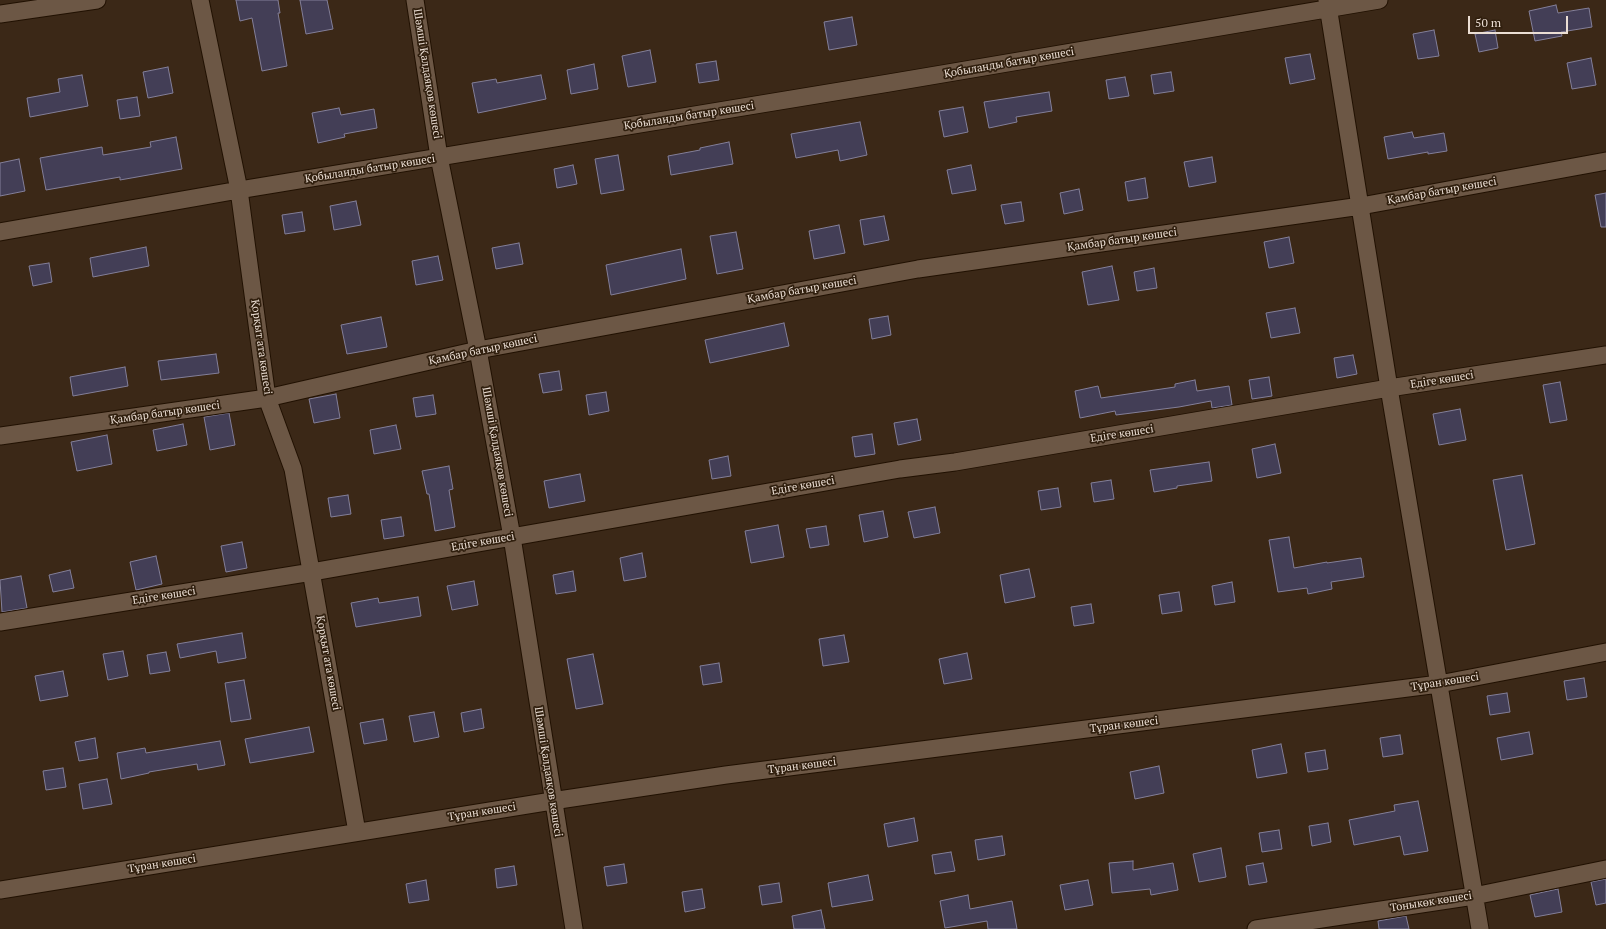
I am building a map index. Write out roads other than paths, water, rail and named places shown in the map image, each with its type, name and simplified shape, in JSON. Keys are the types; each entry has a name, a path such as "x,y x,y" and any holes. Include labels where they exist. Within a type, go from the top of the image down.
{"street":[{"path":"0,14 97,0"},
{"name":"Қорқыт ата көшесі","path":"200,0 239,190 267,398 293,469 357,832"},
{"name":"Шәмші Қалдаяқов көшесі","path":"415,0 440,157 478,350 512,537 552,801 574,929"},
{"name":"Қобыланды батыр көшесі","path":"0,232 1328,5 1379,0"},
{"path":"1328,5 1389,388 1480,929"},
{"name":"Қамбар батыр көшесі","path":"0,436 267,398 478,350 918,269 1361,206 1606,161"},
{"name":"Едіге көшесі","path":"0,622 312,572 900,469 971,459 1389,388 1606,355"},
{"name":"Тұран көшесі","path":"0,890 552,801 726,775 1439,684 1606,652"},
{"name":"Тоныкөк көшесі","path":"1256,929 1474,896 1606,869"}]}
